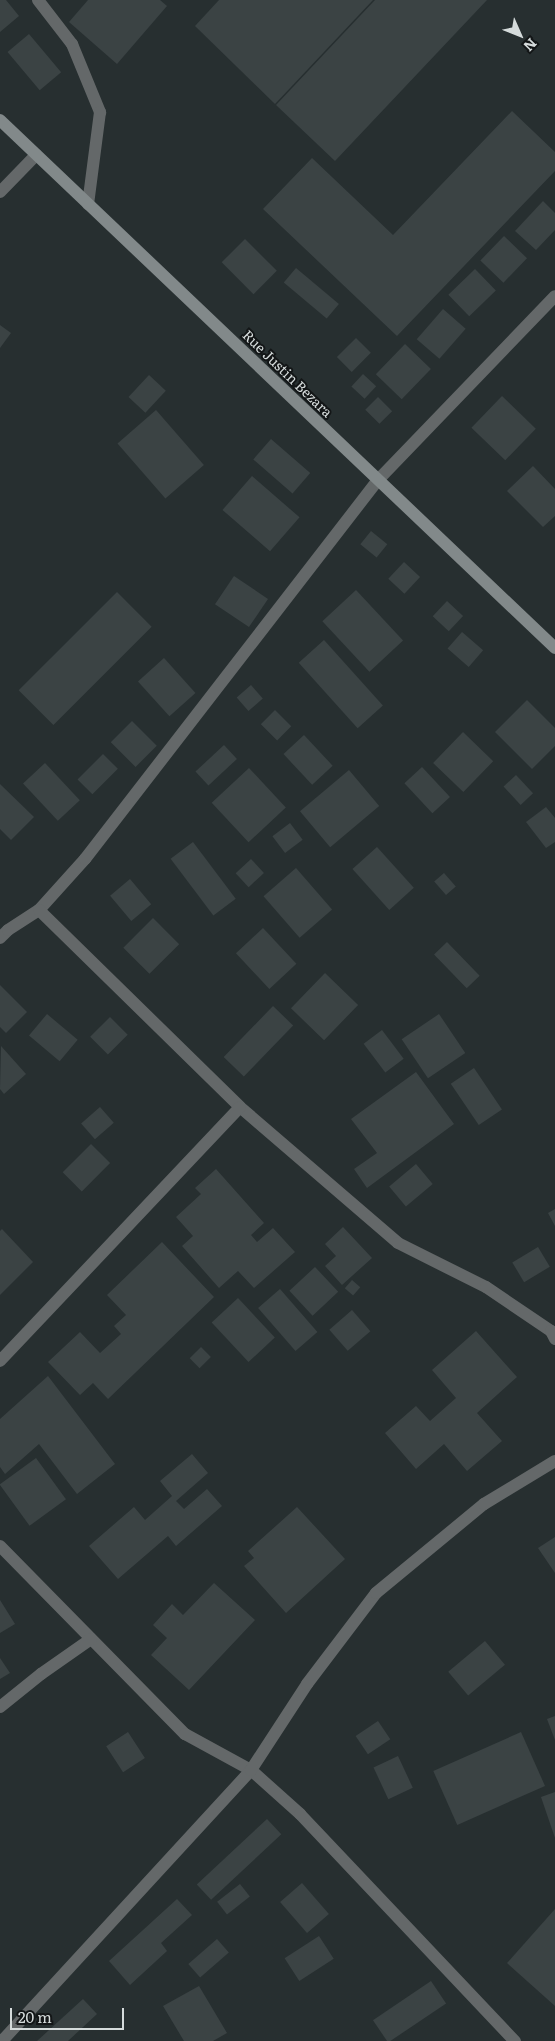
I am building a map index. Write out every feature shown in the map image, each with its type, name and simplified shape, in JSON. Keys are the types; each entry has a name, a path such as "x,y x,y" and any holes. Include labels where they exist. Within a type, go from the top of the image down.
{"street":[{"path":"38,0 72,44 100,112 88,204"},
{"name":"Rue Justin Bezara","path":"0,120 555,648"},
{"path":"0,192 36,155"},
{"path":"3,930 39,910 91,851 378,480 555,296"},
{"path":"39,910 240,1107 398,1243 486,1287 551,1331 555,1339"},
{"path":"0,1361 240,1107"},
{"path":"2,2041 251,1770 308,1684 376,1592 484,1504 555,1461"},
{"path":"0,1546 185,1734 251,1770 300,1814 516,2041"},
{"path":"0,1707 41,1674 92,1639"}],"building":[{"path":"0,0 6,0 19,16 0,32"},
{"path":"88,0 160,0 167,6 117,64 69,22"},
{"path":"219,0 373,0 275,104 195,26"},
{"path":"375,0 487,0 335,161 276,105"},
{"path":"29,34 61,72 40,90 8,52"},
{"path":"512,111 555,152 555,171 397,336 263,209 312,158 393,235"},
{"path":"543,201 555,213 555,230 536,250 515,231"},
{"path":"504,236 527,258 503,283 480,260"},
{"path":"245,239 277,271 253,294 222,262"},
{"path":"296,268 339,304 327,319 284,283"},
{"path":"475,269 496,291 469,316 448,295"},
{"path":"443,309 466,329 439,359 417,339"},
{"path":"0,325 11,333 0,348"},
{"path":"356,338 371,353 352,372 337,357"},
{"path":"405,344 431,369 402,399 376,374"},
{"path":"363,374 376,386 365,399 351,386"},
{"path":"149,375 166,391 145,413 129,397"},
{"path":"502,396 536,429 505,460 471,428"},
{"path":"378,397 392,411 379,424 365,410"},
{"path":"156,410 204,465 165,499 118,443"},
{"path":"271,439 310,473 293,493 253,459"},
{"path":"533,466 555,489 555,516 543,527 507,491"},
{"path":"252,476 300,517 270,551 222,510"},
{"path":"371,531 387,544 377,557 360,544"},
{"path":"404,562 420,577 404,594 388,579"},
{"path":"234,576 268,599 249,627 215,604"},
{"path":"356,590 403,640 369,672 322,621"},
{"path":"117,592 152,627 53,725 19,690"},
{"path":"447,601 463,616 449,631 433,616"},
{"path":"462,632 483,650 469,667 448,649"},
{"path":"324,640 383,705 358,728 299,663"},
{"path":"164,658 195,693 169,716 138,681"},
{"path":"251,685 263,699 248,711 237,697"},
{"path":"527,700 555,728 555,746 532,769 495,732"},
{"path":"275,710 291,726 277,740 261,724"},
{"path":"132,721 157,746 136,767 111,742"},
{"path":"463,732 493,761 463,792 433,763"},
{"path":"304,735 333,766 312,785 284,754"},
{"path":"224,745 237,759 208,785 195,772"},
{"path":"103,754 118,769 92,794 78,779"},
{"path":"45,763 80,800 58,821 23,783"},
{"path":"422,767 450,797 432,813 404,783"},
{"path":"249,768 286,807 249,842 212,803"},
{"path":"349,770 379,806 330,847 300,811"},
{"path":"516,775 533,793 521,805 504,787"},
{"path":"0,784 34,817 11,840 0,829"},
{"path":"546,807 555,818 555,842 546,848 526,822"},
{"path":"290,823 303,840 285,853 272,836"},
{"path":"193,842 236,899 213,916 171,859"},
{"path":"377,847 414,888 389,910 352,869"},
{"path":"251,859 264,873 249,887 236,873"},
{"path":"296,868 332,910 300,938 264,896"},
{"path":"444,873 456,887 446,895 434,882"},
{"path":"130,879 151,904 131,921 110,896"},
{"path":"153,918 179,944 149,974 123,948"},
{"path":"263,928 296,964 269,989 236,953"},
{"path":"447,942 480,976 467,988 434,955"},
{"path":"325,973 358,1005 324,1040 291,1008"},
{"path":"0,985 27,1012 6,1033 0,1027"},
{"path":"273,1006 293,1025 244,1077 224,1057"},
{"path":"47,1014 78,1040 60,1061 29,1035"},
{"path":"439,1014 465,1053 428,1078 402,1039"},
{"path":"110,1017 128,1035 108,1054 90,1037"},
{"path":"382,1030 404,1059 385,1073 364,1044"},
{"path":"1,1046 26,1074 4,1094 0,1089"},
{"path":"474,1068 502,1109 479,1125 451,1084"},
{"path":"416,1072 454,1124 367,1188 354,1169 377,1153 351,1119"},
{"path":"100,1107 114,1123 95,1139 81,1123"},
{"path":"91,1144 110,1163 82,1191 63,1172"},
{"path":"416,1164 433,1184 406,1206 389,1186"},
{"path":"216,1169 264,1223 251,1235 257,1242 273,1228 295,1252 254,1288 238,1271 219,1288 182,1246 193,1236 176,1217 201,1194 195,1188"},
{"path":"555,1209 555,1226 548,1213"},
{"path":"343,1227 372,1258 342,1285 325,1266 336,1256 325,1244"},
{"path":"2,1229 33,1262 0,1295 0,1231"},
{"path":"162,1242 214,1297 108,1399 93,1383 80,1395 48,1362 80,1332 100,1353 121,1334 114,1326 126,1315 107,1295"},
{"path":"538,1247 550,1267 524,1282 512,1262"},
{"path":"315,1267 338,1292 313,1316 289,1291"},
{"path":"352,1280 360,1287 353,1296 345,1288"},
{"path":"280,1289 317,1332 296,1351 258,1308"},
{"path":"238,1298 275,1337 248,1362 212,1323"},
{"path":"352,1310 370,1331 348,1351 329,1330"},
{"path":"476,1331 517,1377 477,1413 502,1441 467,1471 444,1444 416,1469 385,1433 416,1406 430,1421 456,1398 432,1370"},
{"path":"201,1347 211,1357 200,1368 190,1358"},
{"path":"48,1376 115,1464 77,1494 39,1444 5,1474 0,1467 0,1419"},
{"path":"192,1454 208,1473 176,1501 184,1509 207,1489 222,1506 176,1546 168,1536 118,1579 89,1546 134,1507 145,1520 172,1496 160,1481"},
{"path":"36,1458 66,1499 30,1526 0,1484"},
{"path":"297,1507 345,1559 286,1613 244,1566 254,1558 248,1551"},
{"path":"555,1537 555,1573 538,1548"},
{"path":"214,1583 255,1620 189,1690 151,1655 167,1638 153,1625 172,1604 183,1615"},
{"path":"0,1600 15,1624 0,1633"},
{"path":"485,1641 505,1665 468,1696 448,1672"},
{"path":"0,1658 10,1673 0,1679"},
{"path":"555,1716 555,1740 547,1719"},
{"path":"378,1721 390,1739 368,1754 356,1736"},
{"path":"128,1732 145,1758 123,1772 106,1746"},
{"path":"521,1732 545,1786 457,1825 433,1771"},
{"path":"398,1756 413,1788 388,1799 374,1767"},
{"path":"555,1792 555,1838 541,1797"},
{"path":"267,1819 281,1834 211,1900 197,1884"},
{"path":"302,1883 329,1914 307,1933 280,1902"},
{"path":"240,1884 250,1897 227,1914 217,1902"},
{"path":"177,1899 192,1915 161,1943 167,1951 130,1985 109,1961"},
{"path":"555,1909 555,2006 507,1963"},
{"path":"319,1936 334,1959 299,1981 285,1958"},
{"path":"217,1939 229,1953 200,1978 188,1964"},
{"path":"431,1981 446,2003 390,2041 387,2041 373,2020"},
{"path":"199,1986 227,2033 213,2041 184,2041 163,2006"},
{"path":"83,1999 97,2014 68,2041 37,2041"}]}
